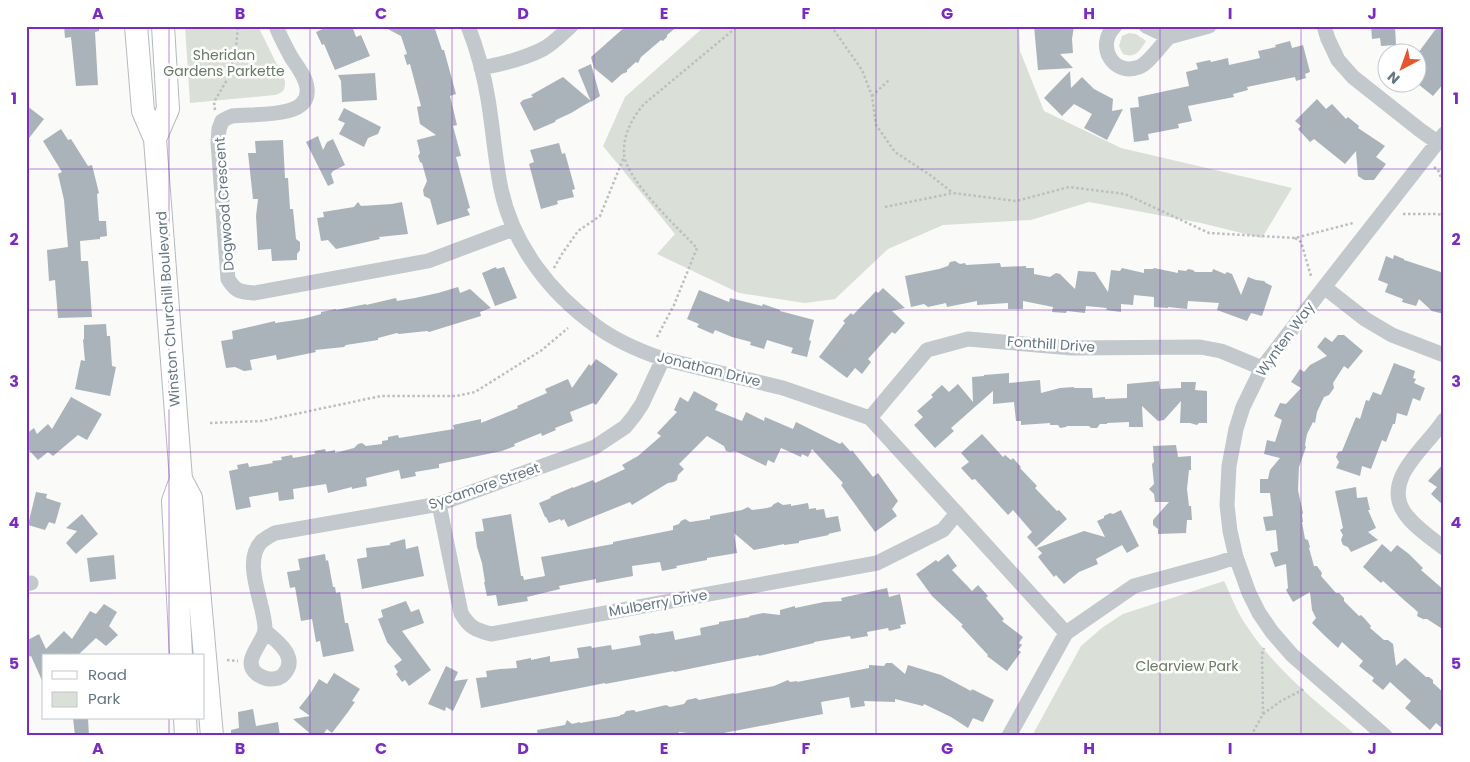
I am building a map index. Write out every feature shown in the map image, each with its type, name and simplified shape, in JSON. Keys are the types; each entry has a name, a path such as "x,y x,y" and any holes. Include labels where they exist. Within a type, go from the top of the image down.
{"main road":[{"name":"Winston Churchill Boulevard","path":"136,26 143,111 155,139 181,479 191,498 205,654"},
{"name":"Winston Churchill Boulevard","path":"155,139 168,109 163,26"},
{"name":"Winston Churchill Boulevard","path":"181,479 173,501 181,654"},
{"name":"Winston Churchill Boulevard","path":"205,657 212,736"},
{"path":"185,720 186,736"}],"street":[{"name":"Dogwood Crescent","path":"276,26 290,56 303,76 307,88 306,98 297,109 281,113 230,116 222,121 218,142 228,279 233,287 241,292 255,293 428,261 513,229"},
{"name":"Jonathan Drive","path":"468,26 488,98 501,190 513,229 534,264 568,303 596,327 648,354 783,388 870,418 1066,633"},
{"path":"481,68 538,51 553,42 571,26"},
{"path":"1115,26 1110,30 1107,38 1107,53 1117,65 1132,69 1140,67 1147,62 1169,37 1209,26"},
{"path":"1146,26 1169,37"},
{"path":"1324,26 1338,60 1353,77 1420,130 1440,138"},
{"name":"Wynten Way","path":"1385,736 1292,655 1272,632 1259,613 1249,593 1236,557 1230,531 1227,504 1230,460 1236,429 1243,407 1262,368 1440,138"},
{"path":"1324,287 1372,323 1392,334 1444,354"},
{"name":"Fonthill Drive","path":"870,418 927,350 968,339 1072,348 1200,347 1221,351 1262,368"},
{"name":"Sycamore Street","path":"265,631 253,565 256,550 263,541 275,533 440,504 595,447 625,427 634,416 664,359"},
{"path":"1444,420 1401,476 1397,495 1404,512 1411,520 1444,548"},
{"name":"Mulberry Drive","path":"440,504 461,613 467,623 477,631 491,634 877,563 942,530 958,513"},
{"path":"1009,736 1066,633 1134,586 1236,557"}],"path":[{"path":"214,102 228,78 236,48 238,26"},
{"path":"551,271 578,231 600,216 624,155 626,133 636,113 738,26"},
{"path":"831,26 862,70 872,96 876,126 895,152 953,193"},
{"path":"872,96 889,80"},
{"path":"624,155 632,175 656,205 697,248 674,305 657,337"},
{"path":"1425,159 1438,170 1444,185"},
{"path":"885,207 953,193 1016,201 1069,186 1125,194 1209,233 1295,238 1353,223"},
{"path":"1403,214 1444,215"},
{"path":"1295,238 1300,242 1311,276"},
{"path":"210,423 262,421 381,396 456,396 475,392 542,350 568,328"},
{"path":"1263,714 1262,654 1264,648"},
{"path":"1251,736 1263,714 1281,701 1304,689"}],"green space":[{"name":"Sheridan Gardens Parkette","path":"185,26 258,26 285,81 285,87 280,93 275,95 190,103"},
{"path":"705,26 1019,26 1020,51 1044,111 1121,148 1292,188 1262,238 1201,223 1089,202 1031,220 943,225 888,249 835,299 805,303 739,293 657,254 675,234 603,146 625,97"},
{"path":"1129,33 1136,34 1146,41 1137,53 1127,55 1123,54 1119,46 1122,36"},
{"name":"Clearview Park","path":"1224,581 1241,617 1268,655 1296,684 1357,736 1032,736 1081,646 1103,627 1123,614"}],"building":[{"path":"64,26 99,26 99,31 95,32 98,85 76,86 71,37 65,38"},
{"path":"329,26 352,26 356,37 361,35 370,56 335,70 324,44 322,45 316,32"},
{"path":"382,26 434,26 442,50 444,50 456,94 450,96 457,125 453,126 461,156 456,157 470,208 467,209 470,215 437,225 430,199 424,196 423,190 427,181 418,156 420,153 417,140 436,135 420,124 417,107 421,106 410,64 407,65 404,55 407,54 401,36"},
{"path":"626,26 678,26 663,41 661,40 641,57 638,63 636,62 627,72 612,83 594,68 591,57"},
{"path":"1034,26 1074,26 1072,39 1073,53 1060,54 1073,68 1038,70"},
{"path":"1371,26 1395,26 1396,42 1380,42 1380,38 1372,39"},
{"path":"1438,26 1444,26 1444,83 1433,96 1428,92 1428,42 1426,42"},
{"path":"1290,41 1292,48 1303,45 1310,72 1305,74 1306,78 1296,81 1295,77 1247,87 1248,90 1233,94 1234,97 1188,106 1192,121 1178,124 1179,128 1148,134 1149,140 1134,142 1130,108 1139,107 1138,97 1189,86 1186,72 1198,69 1196,63 1228,58 1229,65 1260,58 1258,51 1276,47 1275,45"},
{"path":"591,64 600,96 591,102 578,70"},
{"path":"1070,71 1071,88 1082,77 1094,89 1113,99 1112,111 1123,109 1107,140 1084,128 1092,114 1074,104 1062,116 1044,98"},
{"path":"375,73 377,100 342,102 341,81 338,75"},
{"path":"563,77 591,101 555,122 534,131 520,103 533,97 531,95"},
{"path":"1317,99 1326,109 1332,104 1346,119 1348,117 1359,126 1358,128 1385,146 1376,157 1386,164 1374,180 1364,180 1358,176 1356,151 1345,164 1314,139 1310,142 1298,129 1301,126 1295,121"},
{"path":"26,105 44,119 26,142"},
{"path":"344,108 381,127 378,134 368,138 364,147 339,134 345,123 338,120"},
{"path":"61,129 68,140 71,139 88,166 92,165 99,193 97,194 99,221 106,221 107,236 100,237 100,239 80,241 81,261 88,261 92,317 58,318 55,280 49,281 47,250 68,247 64,200 58,174 62,172 43,141"},
{"path":"318,136 323,150 327,142 333,139 345,165 333,171 331,174 334,183 328,186 306,142"},
{"path":"283,140 285,178 288,178 290,209 293,209 296,239 300,242 300,250 297,254 297,260 272,261 271,249 258,250 256,216 258,199 253,199 248,153 256,153 255,141"},
{"path":"559,143 562,154 565,153 575,189 572,190 574,197 557,201 558,204 541,209 529,164 534,162 530,150"},
{"path":"358,202 361,206 402,202 408,234 379,237 380,239 336,249 328,240 321,241 317,218 324,217 323,212 354,207"},
{"path":"1394,255 1444,273 1444,314 1432,311 1419,299 1416,306 1402,302 1403,299 1385,292 1388,284 1378,280 1386,256 1393,259"},
{"path":"955,261 960,264 965,263 966,265 1000,263 1001,267 1026,266 1026,268 1034,268 1034,274 1050,277 1056,273 1060,274 1075,289 1078,271 1095,272 1108,292 1111,270 1120,271 1122,268 1144,273 1144,269 1154,268 1178,273 1178,270 1186,271 1188,269 1195,272 1212,272 1213,269 1225,274 1227,272 1232,274 1241,295 1248,277 1264,281 1272,286 1262,316 1251,313 1247,321 1217,310 1219,303 1188,301 1187,309 1154,307 1154,297 1134,295 1133,305 1121,304 1121,312 1106,310 1107,308 1086,306 1085,313 1052,312 1053,307 1023,301 1023,309 1008,309 1008,303 977,305 977,301 947,307 946,303 928,307 924,304 911,307 905,276 939,269"},
{"path":"496,267 497,269 504,267 517,298 495,306 482,273"},
{"path":"458,287 460,293 470,289 491,308 480,312 481,316 429,332 397,333 378,338 378,340 346,345 344,347 315,350 316,352 277,360 276,355 250,360 252,370 244,371 235,367 226,368 221,341 233,339 232,331 275,321 275,323 303,319 321,314 321,312 396,298 397,301 415,298"},
{"path":"883,288 905,308 892,311 905,323 895,334 892,332 868,359 871,362 862,374 855,368 847,378 819,357 845,323 843,321 851,313 853,315 876,291 878,293"},
{"path":"699,290 729,302 730,298 762,306 763,304 780,311 814,320 807,357 791,353 793,348 767,340 764,349 750,345 751,342 715,330 713,334 697,327 699,324 687,319"},
{"path":"106,324 107,336 110,336 112,366 116,367 110,396 75,389 81,360 85,361 84,325"},
{"path":"1338,335 1344,335 1363,351 1348,369 1344,366 1333,383 1334,388 1329,395 1324,397 1317,412 1315,423 1313,422 1307,434 1306,447 1299,467 1298,490 1303,513 1302,522 1305,539 1308,540 1314,566 1317,566 1322,573 1321,576 1336,593 1339,593 1344,598 1344,601 1359,616 1361,615 1365,619 1371,626 1370,628 1384,640 1388,640 1393,644 1396,666 1405,658 1426,677 1433,680 1433,683 1444,693 1444,730 1436,723 1430,730 1405,708 1411,701 1390,682 1383,690 1372,681 1374,678 1359,666 1363,661 1342,642 1338,648 1312,623 1316,618 1312,610 1310,592 1293,602 1286,590 1288,588 1286,564 1275,567 1270,553 1278,551 1276,530 1266,531 1263,517 1273,516 1270,493 1260,493 1260,479 1268,479 1270,470 1280,458 1264,454 1267,440 1275,442 1282,420 1274,416 1280,403 1286,404 1301,388 1291,382 1300,369 1304,372 1310,365 1327,356 1317,347 1325,337 1332,342"},
{"path":"596,359 618,374 596,405 593,403 570,412 573,421 555,428 556,430 542,436 541,433 502,451 439,464 439,468 415,472 416,476 401,479 399,470 366,478 367,486 352,489 352,487 328,493 326,484 293,489 294,499 279,501 278,492 249,497 251,507 236,510 229,471 238,469 237,465 248,463 249,467 273,463 272,461 282,460 281,457 292,455 293,458 315,454 314,451 325,449 326,452 335,450 335,453 354,448 362,443 366,446 382,444 382,441 388,440 388,437 398,435 399,438 454,429 453,425 481,419 481,423 518,408 517,406 547,393 545,389 568,379 572,388 589,364 591,366"},
{"path":"1394,363 1415,371 1413,378 1416,379 1414,383 1425,388 1420,401 1413,398 1407,416 1397,413 1395,424 1393,424 1386,442 1382,440 1371,469 1362,466 1360,476 1336,468 1339,462 1336,457 1338,452 1342,451 1356,417 1360,419 1366,400 1369,401 1373,392 1381,395"},
{"path":"1009,373 1009,383 1040,380 1041,393 1060,388 1092,388 1093,398 1105,397 1105,399 1127,398 1127,384 1159,381 1160,389 1181,388 1181,382 1196,382 1195,390 1207,391 1207,423 1199,423 1197,425 1180,423 1181,401 1164,420 1158,421 1142,406 1143,427 1129,427 1129,422 1100,424 1097,428 1067,426 1060,428 1058,425 1050,425 1050,423 1021,425 1021,421 1016,421 1014,402 993,404 993,391 951,428 954,431 935,448 914,425 923,417 917,411 933,397 931,395 942,385 949,392 958,384 973,402 972,377"},
{"path":"694,391 718,404 715,410 742,421 746,412 764,421 765,417 793,429 796,422 840,444 842,442 851,452 852,450 873,477 878,473 898,501 892,509 897,516 875,532 841,485 843,483 812,449 808,457 802,454 801,457 781,448 774,463 768,460 766,466 735,451 726,451 724,446 707,436 679,464 684,469 674,482 668,483 632,505 630,502 568,527 564,519 549,523 539,503 573,487 593,480 595,483 625,469 622,465 638,456 661,436 657,433 677,412 674,410 680,397 688,402"},
{"path":"71,397 102,414 87,440 78,435 53,456 48,452 38,460 26,447 26,434 34,428 37,434 48,424 52,429"},
{"path":"982,434 1003,457 1005,455 1011,460 1013,458 1037,486 1035,488 1067,519 1036,547 1027,537 1032,532 1013,510 1008,515 975,479 972,480 961,468 969,462 961,453"},
{"path":"1176,445 1178,457 1191,456 1191,470 1189,470 1187,489 1192,520 1187,520 1186,533 1158,534 1158,529 1153,525 1153,520 1169,502 1155,502 1154,494 1149,489 1154,484 1153,446"},
{"path":"1444,463 1444,506 1431,494 1437,487 1428,481"},
{"path":"1356,487 1357,498 1367,497 1370,510 1368,510 1376,528 1368,532 1378,540 1351,552 1348,547 1343,545 1341,540 1343,535 1340,530 1343,528 1335,491"},
{"path":"36,492 47,494 46,498 61,503 55,524 49,522 45,530 28,525"},
{"path":"778,502 783,505 791,504 791,506 808,503 809,509 824,509 826,518 838,516 841,531 799,541 799,543 754,550 734,533 737,553 707,558 707,560 676,566 677,568 662,571 660,562 632,566 633,576 596,583 596,579 559,586 560,589 527,597 528,601 498,606 496,595 487,596 475,532 484,531 482,519 511,514 521,576 523,576 524,580 545,576 541,557 613,544 613,542 673,530 673,526 685,519 690,522 710,519 710,516 742,510 748,507 752,510 771,507"},
{"path":"1121,510 1139,546 1127,553 1122,545 1096,559 1098,564 1079,572 1064,584 1056,575 1054,577 1038,557 1042,553 1037,548 1084,531 1105,537 1097,521 1110,513 1113,514"},
{"path":"82,514 98,534 76,554 66,543 77,531 66,528"},
{"path":"405,539 406,549 418,546 424,576 362,589 357,559 367,557 366,548 390,545 390,543"},
{"path":"1382,544 1391,552 1397,545 1409,554 1423,568 1421,570 1444,590 1444,630 1427,619 1417,616 1418,612 1383,581 1381,583 1363,567"},
{"path":"325,554 326,561 328,560 333,587 335,587 336,593 340,592 345,623 348,623 354,651 323,657 320,641 316,642 312,619 301,621 295,587 290,588 287,572 300,570 298,559"},
{"path":"948,554 957,566 952,570 972,591 978,585 988,596 986,598 1004,619 1002,621 1023,637 1019,643 1022,645 1018,650 1021,652 1007,671 987,656 961,626 963,625 932,596 916,574"},
{"path":"114,555 116,579 90,582 87,558"},
{"path":"887,588 889,597 900,594 906,624 900,625 901,628 889,631 888,628 867,632 868,636 851,639 850,636 814,642 759,656 605,683 481,708 476,678 487,677 486,671 517,668 516,661 550,656 550,662 579,658 577,648 611,645 612,650 641,645 639,636 654,633 673,631 675,640 701,635 700,628 719,624 719,622 763,613 780,615 780,610 795,606 795,608 824,602 842,601 841,598"},
{"path":"406,601 411,612 419,609 424,623 402,631 431,670 409,686 405,680 402,682 396,674 398,672 394,666 402,660 387,642 378,619 383,617 381,610"},
{"path":"104,604 117,612 109,626 118,635 106,646 96,638 79,654 42,654 42,681 31,656 26,657 26,641 39,634 46,649 64,631 72,639 90,611 96,614"},
{"path":"886,663 892,663 905,674 908,665 941,675 971,691 972,689 994,700 983,722 973,718 968,728 951,717 924,704 923,706 895,699 895,702 864,701 865,706 851,708 849,697 821,702 823,714 708,736 697,736 697,734 679,732 673,736 538,736 537,730 565,725 567,720 572,724 620,716 626,711 634,710 636,712 666,705 670,707 684,704 687,700 696,698 699,700 734,694 774,686 788,680 790,682 797,682 869,668 869,665 884,666"},
{"path":"446,666 458,672 454,681 468,679 453,711 446,707 445,711 428,704"},
{"path":"334,673 360,689 352,701 355,702 332,733 327,729 322,736 313,736 293,719 310,716 299,708 319,679 327,684"},
{"path":"253,709 256,726 278,722 280,736 231,736 231,730 239,728 238,712"},
{"path":"73,720 88,720 89,736 75,736"}]}
